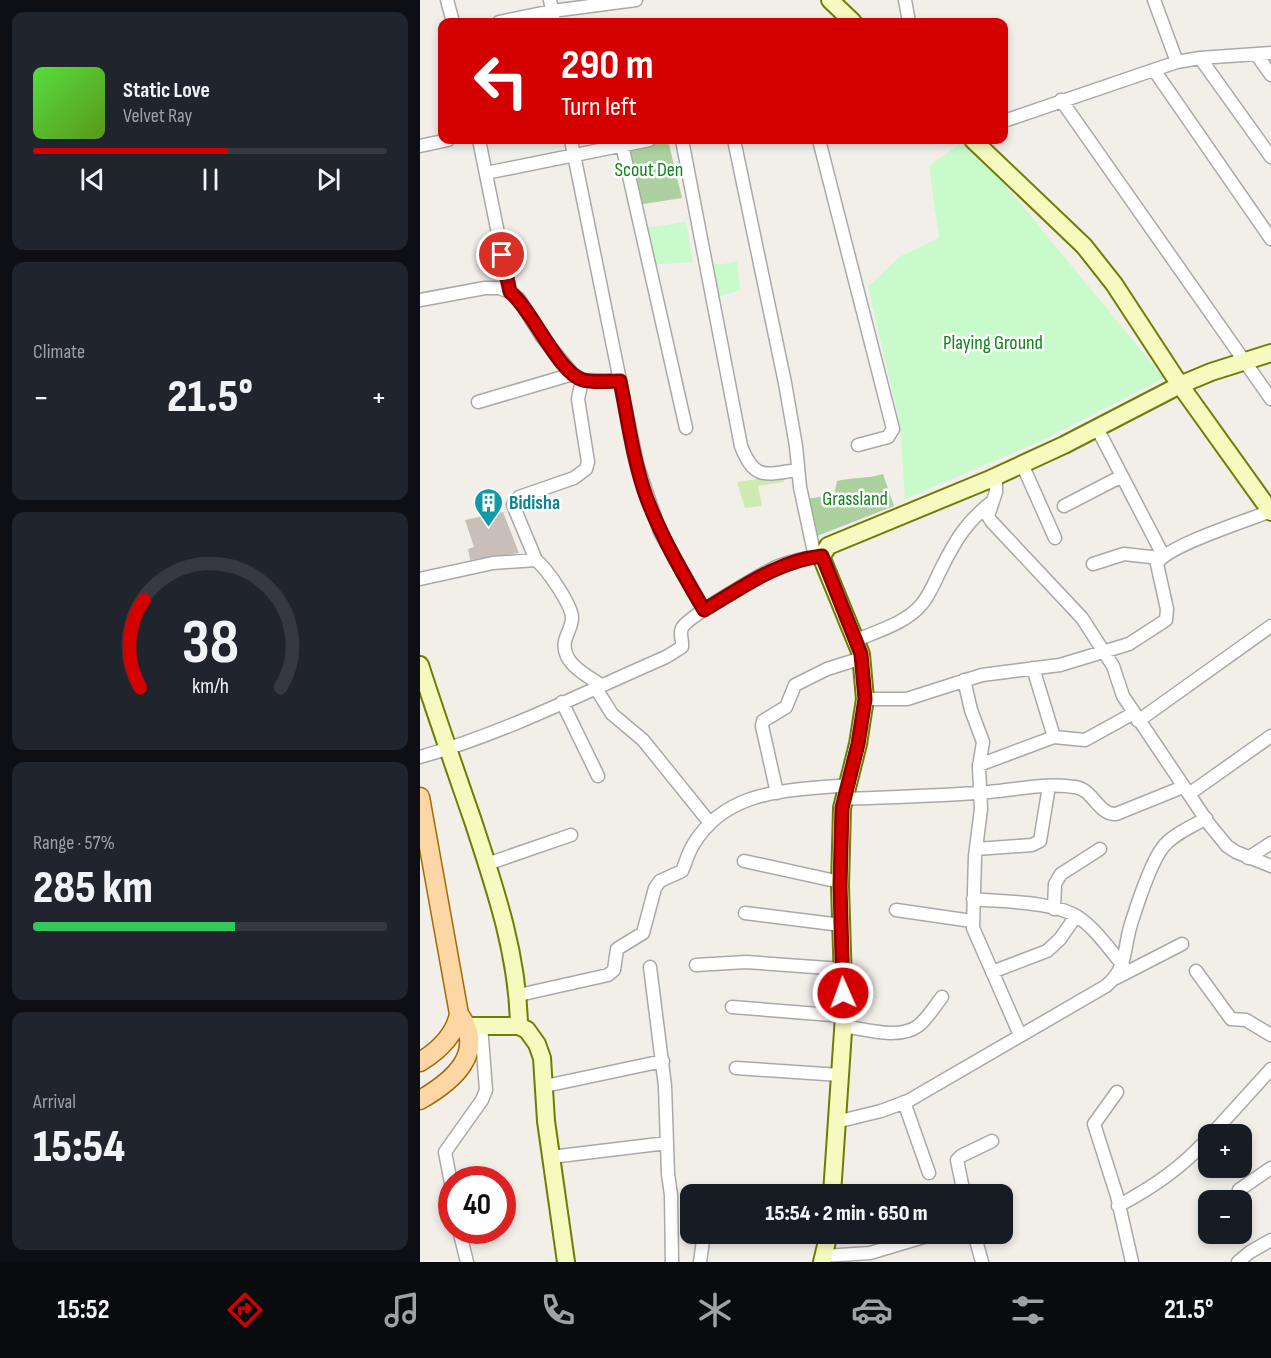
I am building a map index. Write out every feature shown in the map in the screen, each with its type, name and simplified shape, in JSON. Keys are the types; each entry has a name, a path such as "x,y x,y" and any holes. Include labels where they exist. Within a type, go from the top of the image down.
{"main road":[{"path":"420,797 470,1052 464,1063 440,1088 420,1100"},
{"path":"420,1062 436,1051 466,1023"}],"street":[{"path":"447,0 452,18"},
{"path":"518,18 552,11 636,0"},
{"path":"830,0 849,18"},
{"path":"905,0 908,18"},
{"path":"1154,0 1177,62"},
{"path":"1008,120 1177,62 1271,53"},
{"path":"1256,54 1271,75"},
{"path":"1200,58 1271,157"},
{"path":"1154,70 1271,239"},
{"path":"1061,100 1271,399"},
{"path":"420,146 438,142"},
{"path":"480,144 510,292"},
{"path":"572,144 637,464 646,497 660,532 704,610"},
{"path":"486,173 573,153 627,144"},
{"path":"683,144 741,446 748,462 757,471 767,475 797,470"},
{"path":"735,144 787,392 796,446 797,470 818,556 857,640 862,658 865,699 858,744 846,792 840,882 843,1021 833,1184"},
{"path":"820,144 893,429 888,437 858,445"},
{"path":"977,144 1084,246 1114,284 1180,385 1271,512 1181,545 1161,556 1124,554 1093,564"},
{"path":"622,145 686,428"},
{"path":"420,300 484,288 499,288 510,292 519,299 542,337 577,377 578,399 588,462 586,469 574,478 519,497 513,505 536,560 543,565 570,607 572,617 565,650 569,660 598,686 612,714 643,740 710,824"},
{"path":"420,757 448,749 562,702 676,651 683,641 681,629 687,622 776,567 818,556 828,546 996,476 1180,385 1271,353"},
{"path":"478,402 577,377 620,381"},
{"path":"1097,428 1161,556"},
{"path":"1022,464 1055,538"},
{"path":"996,476 994,500 988,516 1083,618 1113,666 1123,696 1136,717 1227,846 1248,858 1271,866"},
{"path":"1064,506 1122,476"},
{"path":"857,640 895,623 920,607 962,531 977,513 994,500"},
{"path":"865,699 907,699 982,675 1060,665 1129,644 1166,620 1167,609 1157,564 1161,556"},
{"path":"420,579 493,563 536,560"},
{"path":"979,765 1054,737 1085,740 1136,717 1271,626"},
{"path":"777,793 763,721 786,707 795,685 827,669 862,658"},
{"path":"420,665 487,864 512,954 519,995 519,1026"},
{"path":"1034,668 1054,737"},
{"path":"964,680 971,710 983,742 979,765 981,809 972,921 975,936 1020,1035"},
{"path":"562,702 598,776"},
{"path":"519,995 608,975 614,970 617,949 643,933 655,888 660,881 682,871 694,843 710,824 727,809 743,800 777,793 979,793 1048,786 1078,787 1110,815 1186,790 1271,736"},
{"path":"976,849 1032,845 1040,841 1048,786"},
{"path":"1115,978 1123,965 1131,925 1157,856 1168,842 1206,818"},
{"path":"487,864 571,835"},
{"path":"1248,858 1271,843"},
{"path":"1054,909 1057,879 1061,874 1100,849"},
{"path":"744,861 840,882"},
{"path":"973,898 1054,909 1076,916 1088,924 1123,965"},
{"path":"896,910 972,921"},
{"path":"745,913 841,926"},
{"path":"992,972 1047,951 1060,939 1076,916"},
{"path":"836,1122 881,1111 904,1102 1106,986 1115,978 1182,944"},
{"path":"696,965 746,962 842,969"},
{"path":"650,967 663,1061 671,1195 672,1262"},
{"path":"1196,971 1231,1019 1254,1023 1271,1035"},
{"path":"732,1007 843,1021 891,1032 912,1029 923,1021 942,997"},
{"path":"448,1166 445,1152 482,1100 486,1090 466,1023 519,1026 527,1030 537,1044 542,1058 551,1157 566,1262"},
{"path":"545,1086 663,1061"},
{"path":"736,1068 840,1075"},
{"path":"1221,1124 1271,1069"},
{"path":"1117,1092 1094,1124 1132,1262"},
{"path":"904,1102 929,1173"},
{"path":"961,1184 957,1160 992,1141"},
{"path":"551,1157 667,1143"},
{"path":"1118,1206 1169,1176 1198,1150"},
{"path":"1239,1190 1271,1168"},
{"path":"1238,1262 1271,1240"},
{"path":"462,1244 467,1262"},
{"path":"700,1262 703,1244"},
{"path":"826,1244 823,1259 870,1253 900,1244"},
{"path":"977,1244 982,1262"}],"green space":[{"name":"Scout Den","path":"623,144 669,144 682,198 631,206"},
{"name":"Playing Ground","path":"959,144 971,144 1164,378 1041,441 905,499 900,424 868,287 899,257 939,238 929,166"},
{"path":"686,222 693,262 650,265 644,228"},
{"path":"737,261 740,290 709,300 701,265"},
{"name":"Grassland","path":"883,474 894,506 807,540 799,500 834,495 837,481"},
{"path":"783,475 784,482 758,486 762,506 745,508 737,482"}],"building":[{"path":"503,512 519,553 470,560 468,549 474,547 465,520"}],"place":[{"name":"Bidisha","path":"488,528"}],"route":[{"path":"502,255 510,292 519,299 542,337 573,374 582,380 620,381 646,497 660,532 704,610 776,567 822,556 857,640 864,675 865,699 858,744 842,808 840,886 843,993"}]}
